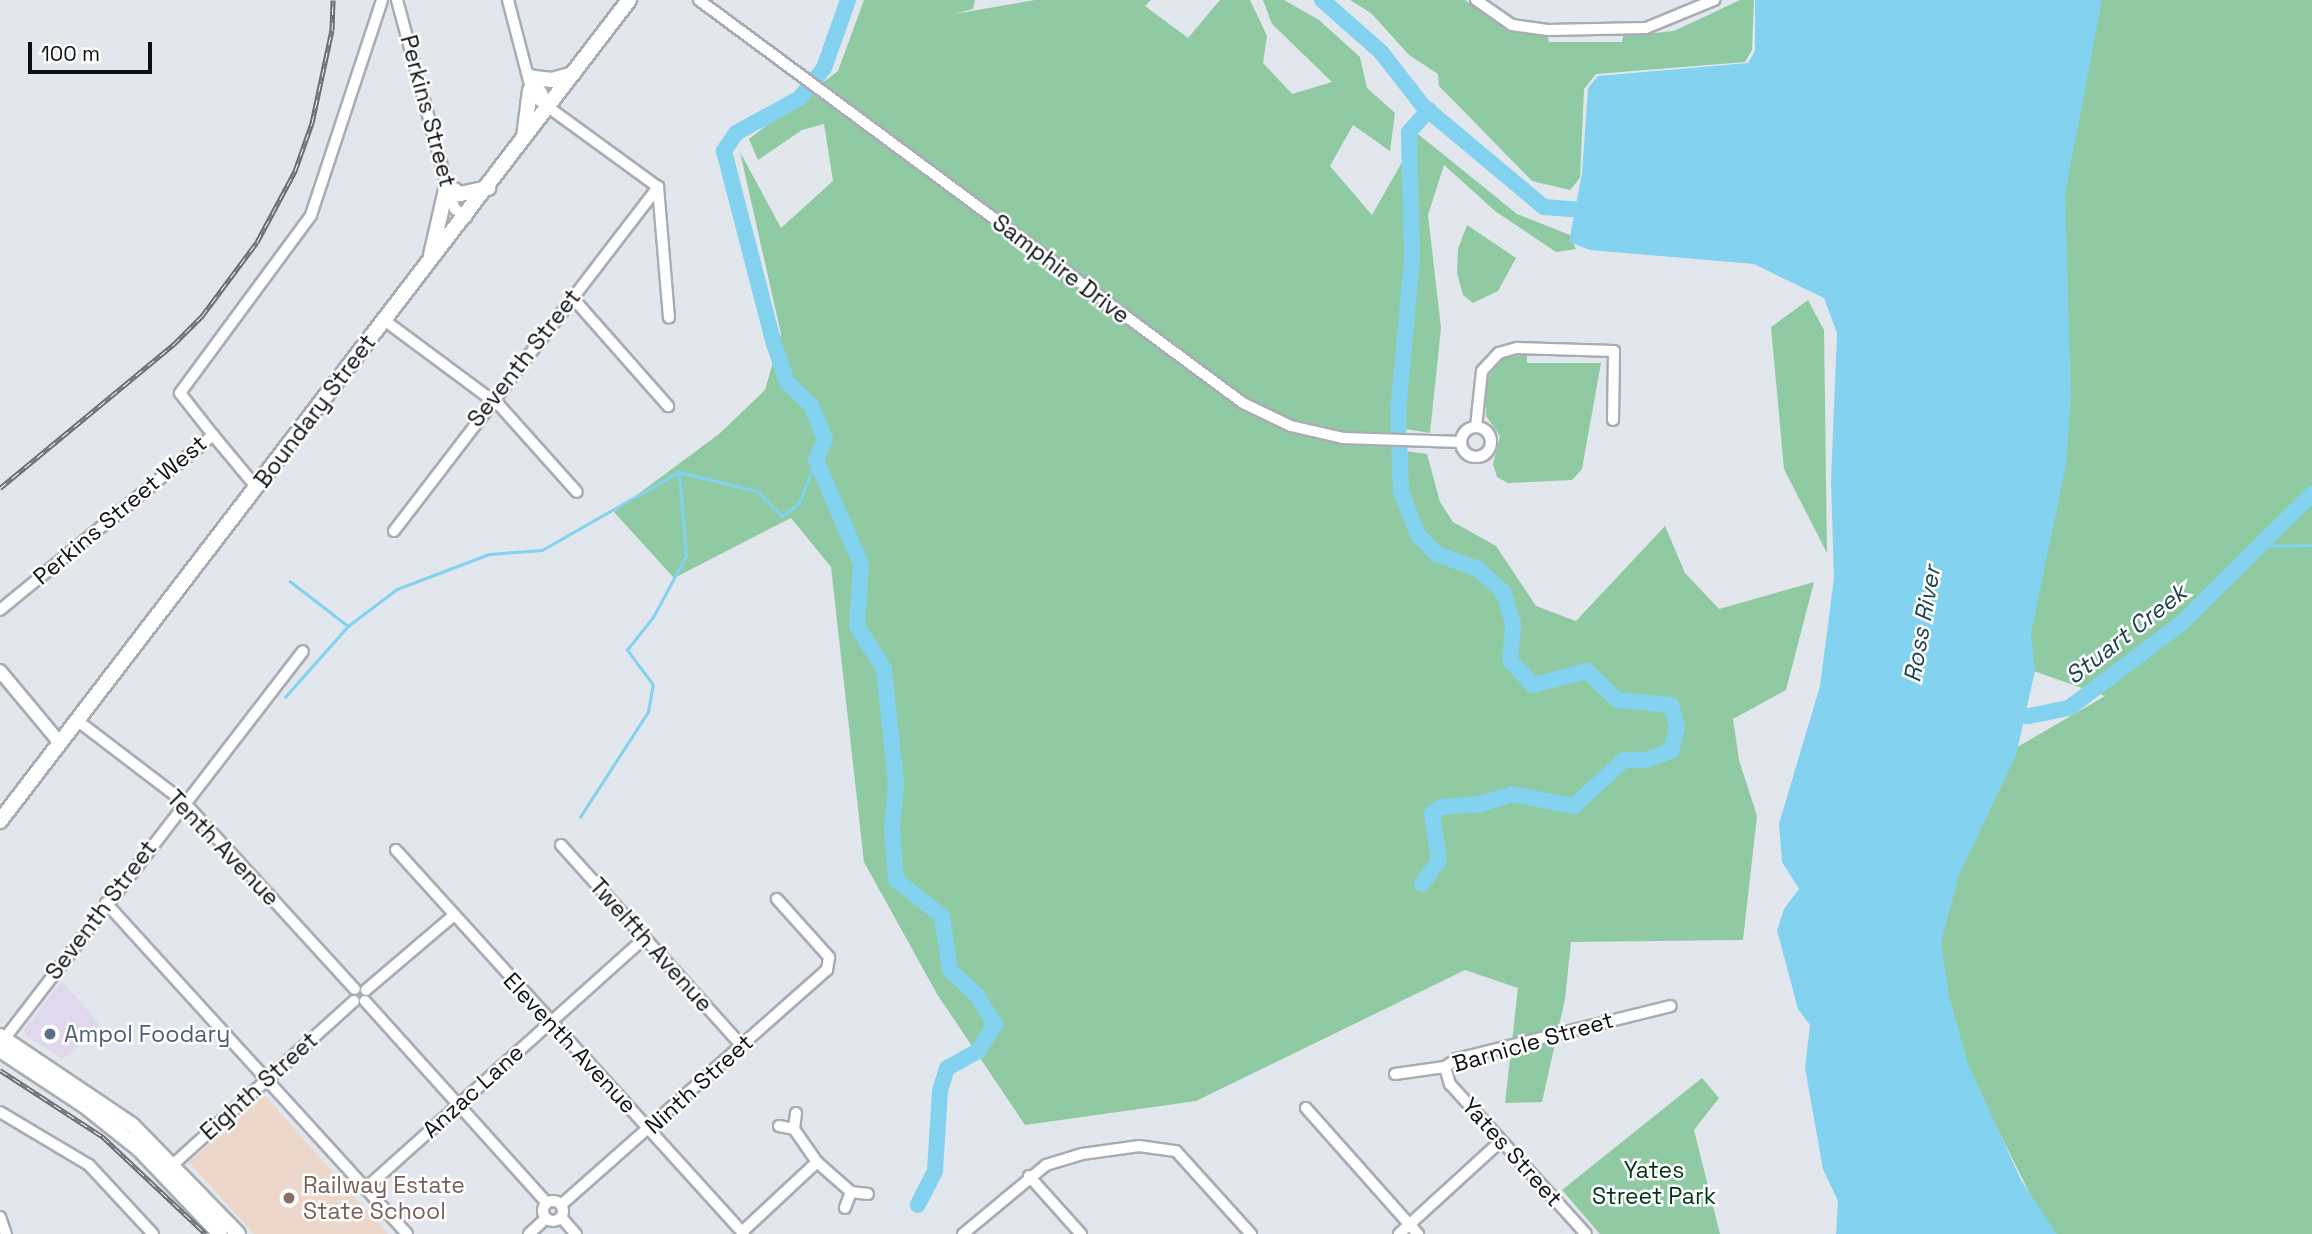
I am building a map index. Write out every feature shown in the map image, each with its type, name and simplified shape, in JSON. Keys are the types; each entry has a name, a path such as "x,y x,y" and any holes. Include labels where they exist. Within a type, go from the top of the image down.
{"main road":[{"name":"Boundary Street","path":"0,821 466,217 629,0"},
{"path":"523,142 531,79 552,80 573,74"},
{"path":"429,262 447,185 460,194 488,188"},
{"path":"2,1041 91,1094 238,1234"},
{"path":"169,1168 220,1234"}],"street":[{"name":"Perkins Street West","path":"0,610 213,435 180,393 311,215 382,0"},
{"name":"Perkins Street","path":"397,0 447,185 455,209 466,217"},
{"path":"508,0 531,79 549,105 658,187 669,318"},
{"name":"Samphire Drive","path":"699,0 1243,403 1312,432 1385,440 1461,442"},
{"path":"1476,0 1506,22 1525,29 1643,29 1714,0"},
{"name":"Seventh Street","path":"394,531 491,400 658,187"},
{"path":"571,296 668,406"},
{"path":"384,320 491,400 577,492"},
{"path":"1476,427 1482,371 1499,353 1517,348 1614,351 1613,420"},
{"path":"1476,427 1490,436 1485,454 1472,457 1461,442 1464,433 1476,427"},
{"path":"213,435 257,488"},
{"name":"Seventh Street","path":"2,1041 303,651"},
{"path":"0,671 60,743"},
{"name":"Tenth Avenue","path":"78,722 184,802 355,989"},
{"name":"Twelfth Avenue","path":"561,845 741,1045"},
{"name":"Eleventh Avenue","path":"396,850 743,1233"},
{"name":"Ninth Street","path":"561,1205 650,1130 827,970 829,957 777,900"},
{"path":"106,903 407,1234"},
{"path":"453,916 366,995 354,1000 355,989 366,995 547,1203 561,1205 561,1217 576,1234"},
{"name":"Anzac Lane","path":"366,1188 644,939"},
{"name":"Eighth Street","path":"169,1168 354,1000"},
{"name":"Barnicle Street","path":"1395,1074 1445,1067 1457,1059 1671,1006"},
{"name":"Yates Street","path":"1445,1067 1450,1084 1586,1234"},
{"path":"1306,1108 1418,1234"},
{"path":"0,1112 89,1165 153,1234"},
{"path":"796,1113 794,1129 817,1162 851,1192 868,1195"},
{"path":"779,1126 794,1129"},
{"path":"1399,1234 1501,1142"},
{"path":"963,1234 1029,1176 1053,1162 1092,1152 1139,1146 1175,1151 1251,1234"},
{"path":"743,1233 817,1162"},
{"path":"1029,1176 1081,1234"},
{"path":"845,1208 851,1192"},
{"path":"546,1218 547,1203"},
{"path":"0,1217 6,1234"},
{"path":"529,1234 546,1218 561,1217"}],"shaded area":[{"path":"62,981 101,1026 63,1059 26,1036 24,1030"},
{"name":"Railway Estate State School","path":"264,1095 388,1234 254,1234 189,1162"}],"green space":[{"path":"864,0 975,0 973,9 954,14 1035,0 1151,0 1145,6 1188,38 1220,0 1250,0 1267,36 1263,63 1292,94 1332,82 1272,24 1263,0 1284,0 1319,20 1360,57 1367,88 1395,113 1390,151 1353,125 1330,166 1372,215 1418,134 1517,214 1570,235 1576,249 1556,252 1495,211 1444,165 1428,215 1441,328 1430,433 1405,429 1405,451 1427,454 1440,502 1453,522 1496,546 1536,606 1576,621 1665,526 1685,573 1719,609 1814,582 1786,690 1733,719 1739,760 1757,816 1743,940 1571,942 1565,999 1542,1102 1505,1103 1518,988 1465,970 1196,1101 1025,1125 937,994 864,862 831,567 791,518 674,578 614,512 719,434 765,390 781,334 740,152 781,228 833,181 824,124 802,130 758,160 749,139 838,71"},
{"path":"1350,0 1465,0 1508,31 1548,37 1549,42 1622,42 1623,36 1674,31 1740,0 1754,0 1752,50 1745,62 1596,74 1584,89 1580,178 1570,190 1532,181 1439,86 1438,74 1409,55 1371,13"},
{"path":"2079,0 2312,0 2312,1234 2050,1234 1936,1006 1943,856 1995,760 2105,696 2005,661"},
{"path":"1467,225 1516,258 1498,291 1473,303 1463,295 1457,273 1458,249"},
{"path":"1808,300 1824,330 1827,553 1784,469 1771,327"},
{"path":"1527,354 1527,363 1601,363 1582,469 1572,480 1508,483 1497,477 1493,464 1500,436 1486,416 1485,382 1501,359"},
{"name":"Yates Street Park","path":"1702,1078 1719,1098 1694,1130 1720,1234 1600,1234 1562,1190"}],"water":[{"name":"Ross River","path":"1755,0 2102,0 2065,194 2071,397 2066,464 2031,634 2035,671 2016,755 1959,875 1941,942 1949,996 1968,1064 2021,1180 2057,1234 1836,1234 1838,1201 1823,1169 1805,1068 1810,1025 1798,1009 1777,930 1784,909 1799,889 1782,862 1779,824 1820,686 1834,578 1831,481 1837,333 1824,298 1754,264 1590,250 1569,242 1582,173 1588,88 1598,76 1748,63 1755,51"}],"waterway":[{"path":"848,0 824,68 800,98 736,133 724,151 774,344 787,382 811,405 825,439 816,460 861,564 857,626 884,669 896,783 892,828 896,880 942,916 950,970 976,994 995,1024 978,1051 947,1068 940,1091 935,1171 918,1205"},
{"path":"1322,0 1381,52 1423,106 1544,207 1597,211"},
{"path":"1422,884 1439,860 1432,814 1441,807 1480,804 1512,794 1574,806 1624,760 1645,760 1671,751 1677,727 1671,705 1617,700 1587,671 1533,685 1510,660 1513,624 1503,592 1478,569 1436,554 1418,535 1401,492 1398,413 1412,258 1409,132 1429,110"},
{"path":"285,697 348,626 397,589 489,554 542,550 679,472 757,491 782,516 799,503 816,460"},
{"path":"580,817 648,712 653,685 627,650 653,617 686,556 679,472"},
{"name":"Stuart Creek","path":"2005,714 2029,716 2069,708 2182,623 2312,494"},
{"path":"2264,546 2312,545"},
{"path":"290,581 348,626"}],"railway":[{"path":"0,488 174,344 202,316 257,242 295,171 312,123 332,30 333,0"},
{"path":"0,1070 103,1137 206,1234"}],"place":[{"name":"Ampol Foodary","path":"50,1034"},
{"name":"Railway Estate State School","path":"289,1198"}]}
